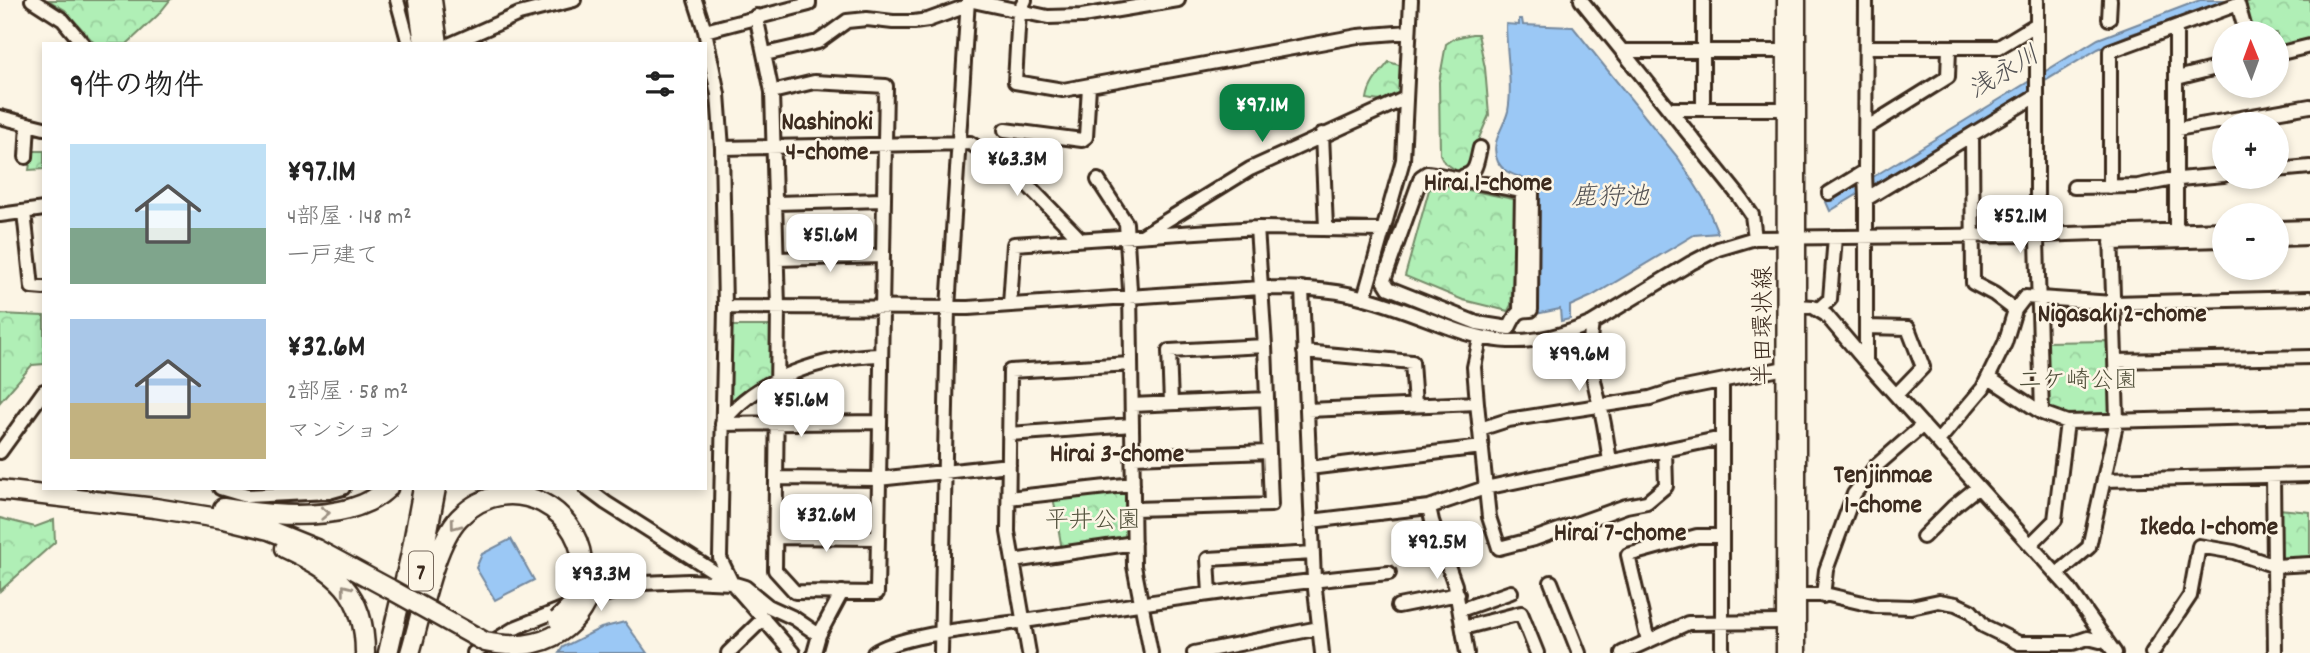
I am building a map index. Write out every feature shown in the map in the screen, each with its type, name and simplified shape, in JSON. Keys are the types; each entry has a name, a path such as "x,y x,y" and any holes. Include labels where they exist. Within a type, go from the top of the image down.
{"highway":[{"path":"418,0 424,42"},
{"path":"432,0 438,42"},
{"path":"0,480 42,483"},
{"path":"0,490 224,519 282,534 473,625 501,635 516,637 535,633 562,616 571,607 595,568 592,552 580,524 559,501 543,490"},
{"path":"101,490 250,512 341,512 360,507 385,490"},
{"name":"7","path":"388,653 423,490"},
{"name":"7","path":"402,653 423,564 436,490"},
{"path":"410,653 444,540 456,521 480,503 498,497 520,496 544,503 556,511 569,523 577,537 587,581"},
{"path":"250,512 318,540 392,585"},
{"path":"224,519 253,535 310,559 339,579 350,593 361,616 365,653"}],"main road":[{"name":"半田環状線","path":"1786,0 1790,237 1797,306 1797,653"},
{"name":"半田環状線","path":"1785,653 1785,368 1797,0"}],"street":[{"path":"33,0 63,20 81,42"},
{"path":"397,0 408,42"},
{"path":"456,42 519,14 574,0"},
{"path":"695,0 705,32 718,94 722,148 725,307 720,558 732,583"},
{"path":"705,32 756,16 809,4 809,0"},
{"path":"765,54 818,42 847,21 928,20 968,2 1022,6 1048,17 1082,16 1178,0"},
{"path":"1364,298 1403,160 1411,0"},
{"path":"1581,0 1748,209 1752,215 1755,238"},
{"path":"1703,0 1703,109"},
{"path":"1866,0 1866,362"},
{"path":"2037,0 2037,235 2042,413"},
{"path":"2109,0 2109,19"},
{"path":"941,653 948,308 968,2"},
{"path":"2110,187 2110,51 2238,4 2243,21"},
{"path":"1022,6 1015,82 1063,90 1358,36 1409,32"},
{"path":"756,16 772,92 776,202 778,307 775,570 795,592 877,593 886,86 814,82 772,92"},
{"path":"1866,47 1999,47 2037,23"},
{"path":"2176,27 2176,230"},
{"path":"2289,51 2310,46"},
{"path":"1866,128 1948,77 1949,48"},
{"path":"1623,51 1785,51"},
{"path":"2177,78 2212,69"},
{"path":"1005,130 1082,140 1086,137 1089,86"},
{"path":"1866,199 2037,95"},
{"path":"1143,235 1227,181 1322,134 1406,99"},
{"path":"2177,129 2310,106"},
{"path":"1670,109 1786,109"},
{"path":"0,117 42,128"},
{"path":"26,158 28,124"},
{"path":"1322,134 1326,229"},
{"path":"1972,135 1973,283 1994,294 2015,310"},
{"path":"722,148 970,143 1016,173 1080,239"},
{"path":"1464,181 1464,176 1475,169 1480,148"},
{"path":"2289,169 2310,167"},
{"path":"1829,193 1865,171"},
{"path":"1427,173 1464,181 1532,191 1520,310 1509,328 1495,330 1389,288 1384,282 1421,177 1427,173"},
{"path":"2074,187 2138,186 2212,176"},
{"path":"1098,180 1126,223 1130,297 1134,566 1152,653"},
{"path":"776,202 883,200"},
{"path":"0,215 42,209"},
{"path":"24,212 32,287 42,288"},
{"path":"2289,228 2310,227"},
{"path":"1010,305 1014,244 1257,228 1382,230"},
{"path":"1134,509 1271,505 1257,228"},
{"path":"2111,238 2176,230 2212,229"},
{"path":"725,307 919,309 1260,288 1302,288 1364,298 1480,339 1514,341 1556,337 1592,323 1709,254 1735,242 1755,238 2037,235 2212,240"},
{"path":"1819,309 1830,299 1835,237"},
{"path":"2057,574 2089,547 2117,420 2111,238"},
{"path":"2289,239 2310,238"},
{"path":"777,259 882,256"},
{"path":"1302,288 1314,580 1322,653"},
{"path":"1938,441 1983,388 2005,343 2015,310 2025,297 2113,303 2310,298"},
{"path":"1797,306 1819,309 2057,574 2115,653"},
{"path":"1592,323 1590,353 1610,461"},
{"path":"1866,327 1908,328 1923,367 1896,395"},
{"path":"1480,339 1475,367 1477,402 1489,517 1499,548 1534,539 1626,506 1647,502 1666,486 1665,451"},
{"path":"1171,403 1169,351 1265,346"},
{"path":"1304,352 1412,362 1415,405"},
{"path":"722,424 750,395 777,380 818,364 853,356 880,355"},
{"path":"2116,361 2310,357"},
{"path":"1030,653 1008,532 1010,371 1131,364"},
{"path":"1480,429 1508,420 1650,398 1675,390 1785,368"},
{"path":"1989,378 2042,413 2067,422 2310,416"},
{"path":"1722,382 1722,653"},
{"path":"0,452 42,394"},
{"path":"1132,404 1267,399"},
{"path":"1307,410 1477,402"},
{"path":"722,424 879,422"},
{"path":"2031,544 2055,520 2067,422"},
{"path":"1010,434 1132,425"},
{"path":"1823,596 1826,570 1854,494 1876,466 1923,425"},
{"path":"1311,521 1429,507 1485,488 1722,438"},
{"path":"1309,468 1482,447"},
{"path":"1133,457 1269,452"},
{"path":"776,478 878,479 1009,465"},
{"path":"2104,480 2310,475"},
{"path":"2273,476 2275,653"},
{"path":"1009,498 1133,484"},
{"path":"1926,529 1978,486"},
{"path":"227,490 247,496 336,490"},
{"path":"589,490 732,583 764,618 785,650"},
{"path":"1429,507 1458,594 1467,653"},
{"path":"1648,641 1628,555 1698,536 1722,536"},
{"path":"775,537 878,538"},
{"path":"1013,561 1134,543"},
{"path":"2152,653 2190,596 2199,546 2234,552 2275,566 2310,564"},
{"path":"1210,594 1208,559 1313,553"},
{"path":"874,653 884,646 942,634 1142,603 1389,573"},
{"path":"474,653 517,627 621,588 658,582 732,583 746,587 768,606 794,618 819,635"},
{"path":"1551,582 1579,653"},
{"path":"814,653 819,635 842,592"},
{"path":"1460,610 1511,592"},
{"path":"1398,606 1458,594"},
{"path":"1796,594 1829,595 1876,606 1911,607 1939,601 1956,604 1971,611 1984,626 2019,648 2105,638"},
{"path":"1463,628 1521,613 1537,653"},
{"path":"728,653 764,618"},
{"path":"1622,653 1688,623 1785,622"},
{"path":"1194,653 1319,628"}],"green space":[{"path":"48,0 170,0 129,42 93,42 65,10"},
{"path":"2253,0 2310,0 2310,41 2289,46 2289,21 2247,21 2242,4"},
{"path":"1478,34 1485,68 1489,115 1479,138 1472,169 1460,173 1444,162 1440,154 1439,82 1446,44 1455,38"},
{"path":"1389,62 1402,66 1399,91 1392,100 1367,99 1372,84"},
{"path":"32,151 42,151 42,169 29,170"},
{"path":"1439,184 1518,200 1511,305 1508,311 1463,300 1405,276 1429,190"},
{"path":"0,314 42,316 42,364 32,365 0,402"},
{"path":"729,326 774,326 773,375 735,405 728,405"},
{"name":"二ケ崎公園","path":"2110,341 2112,412 2108,416 2067,416 2049,411 2046,406 2044,342"},
{"name":"平井公園","path":"1122,490 1125,492 1126,537 1123,540 1062,550 1053,496"},
{"path":"2279,509 2310,512 2310,559 2281,559 2279,556"},
{"path":"0,518 35,527 54,520 55,542 0,591"}],"water":[{"path":"2200,0 2227,0 2126,36 2098,49 1830,211 1826,202 1873,177 2098,39"},
{"name":"鹿狩池","path":"1519,19 1522,19 1523,25 1573,27 1679,159 1704,199 1718,233 1694,235 1592,296 1570,306 1570,319 1561,321 1560,309 1531,315 1533,185 1501,167 1495,148 1509,101 1506,24 1519,25"},
{"path":"511,539 534,580 495,600 476,568 482,554"},
{"path":"625,622 647,653 559,653 563,647 601,628"}],"district":[{"name":"Nashinoki 4-chome","path":"827,135"},
{"name":"Hirai 1-chome","path":"1488,181"},
{"name":"Nigasaki 2-chome","path":"2122,312"},
{"name":"Hirai 3-chome","path":"1117,452"},
{"name":"Tenjinmae 1-chome","path":"1883,488"},
{"name":"Ikeda 1-chome","path":"2209,525"},
{"name":"Hirai 7-chome","path":"1620,531"}],"water label":[{"name":"浅永川","path":"2003,71"}]}
